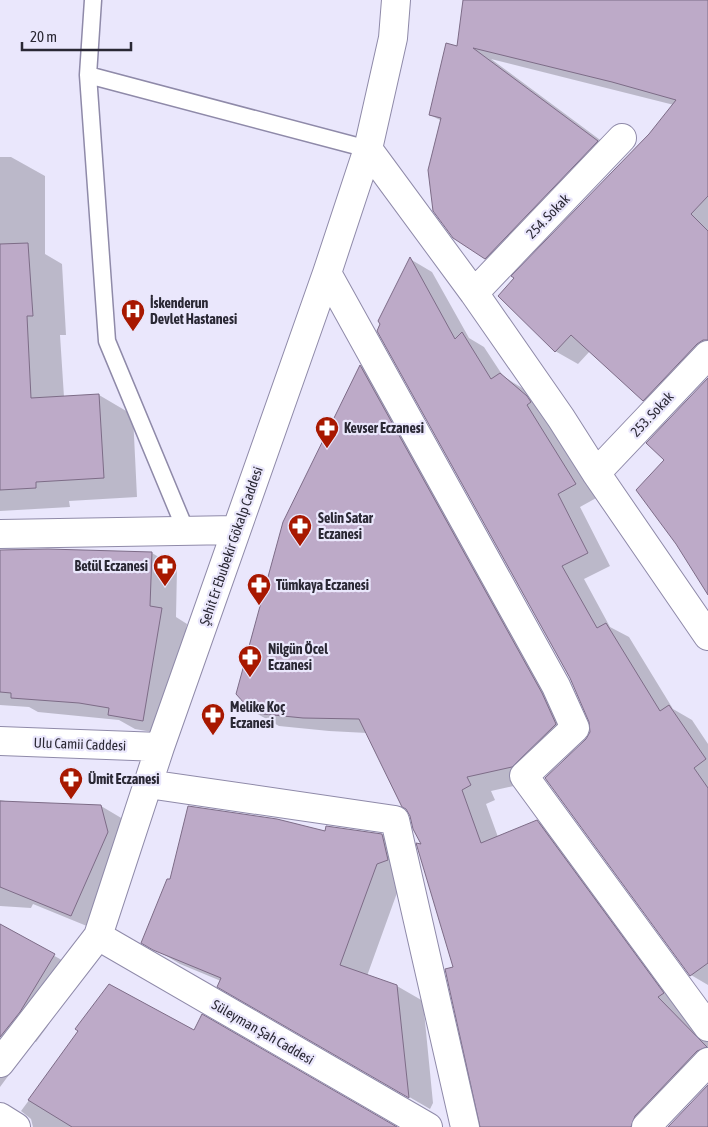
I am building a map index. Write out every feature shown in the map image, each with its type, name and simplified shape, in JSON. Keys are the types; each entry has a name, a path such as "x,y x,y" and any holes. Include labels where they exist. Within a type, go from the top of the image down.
{"street":[{"name":"Şehit Er Ebubekir Gökalp Caddesi","path":"0,1063 98,936 160,748 327,273 368,149 393,38 396,0"},
{"name":"254. Sokak","path":"474,293 622,138"},
{"path":"368,149 474,293 562,418 596,473 708,636"},
{"path":"327,273 556,686 575,728 524,776 708,1026"},
{"name":"253. Sokak","path":"596,473 708,354"},
{"path":"0,534 236,530"},
{"name":"Ulu Camii Caddesi","path":"0,741 160,748"},
{"path":"148,784 396,820 465,1127"},
{"name":"Süleyman Şah Caddesi","path":"98,936 428,1127"},
{"path":"646,1127 708,1062"},
{"path":"0,1118 16,1127"}],"lane":[{"path":"93,0 88,75 107,341 186,531"},
{"path":"88,75 368,149"}],"building":[{"path":"463,0 708,0 708,196 691,214 708,231 708,340 703,340 697,344 643,401 571,335 555,352 498,296 514,278 511,276 649,134 676,100 612,82 473,48 598,141 485,259 453,238 433,211 428,170 441,118 429,115 446,43 457,46"},
{"path":"28,243 33,316 27,316 31,398 99,394 104,478 36,482 36,488 0,490 0,244"},
{"path":"410,257 455,339 462,332 491,379 500,373 527,396 531,402 527,405 576,484 558,494 588,553 562,566 597,628 606,623 660,711 669,705 706,759 694,768 708,788 708,963 690,976 545,778 586,739 590,732 589,722 570,678 377,331 380,324 378,321"},
{"path":"360,365 542,693 556,724 512,767 467,777 471,785 462,790 481,843 537,820 664,993 658,997 707,1047 697,1051 635,1116 631,1127 480,1127 445,969 453,967 416,843 421,844 413,829 410,816 406,809 402,807 359,719 303,718 253,713 236,694 283,522"},
{"path":"708,378 708,595 676,544 636,490 664,460 646,443"},
{"path":"48,549 152,552 150,606 162,608 143,721 108,715 109,708 79,703 11,698 11,693 0,692 0,550"},
{"path":"0,801 101,805 108,832 71,916 0,887"},
{"path":"188,806 277,819 325,831 326,826 382,834 388,860 377,864 340,965 397,985 409,1098 217,987 221,978 153,950 141,943 167,879 170,879"},
{"path":"0,924 55,954 20,1012 0,1037"},
{"path":"109,984 194,1030 202,1014 397,1127 72,1127 28,1100 78,1031 75,1029"},
{"path":"708,1085 708,1127 668,1127"}],"place":[{"name":"İskenderun Devlet Hastanesi","path":"133,332"},
{"name":"Kevser Eczanesi","path":"327,449"},
{"name":"Selin Satar Eczanesi","path":"300,547"},
{"name":"Betül Eczanesi","path":"165,587"},
{"name":"Tümkaya Eczanesi","path":"259,606"},
{"name":"Nilgün Öcel Eczanesi","path":"250,678"},
{"name":"Melike Koç Eczanesi","path":"213,736"},
{"name":"Ümit Eczanesi","path":"71,800"}]}
